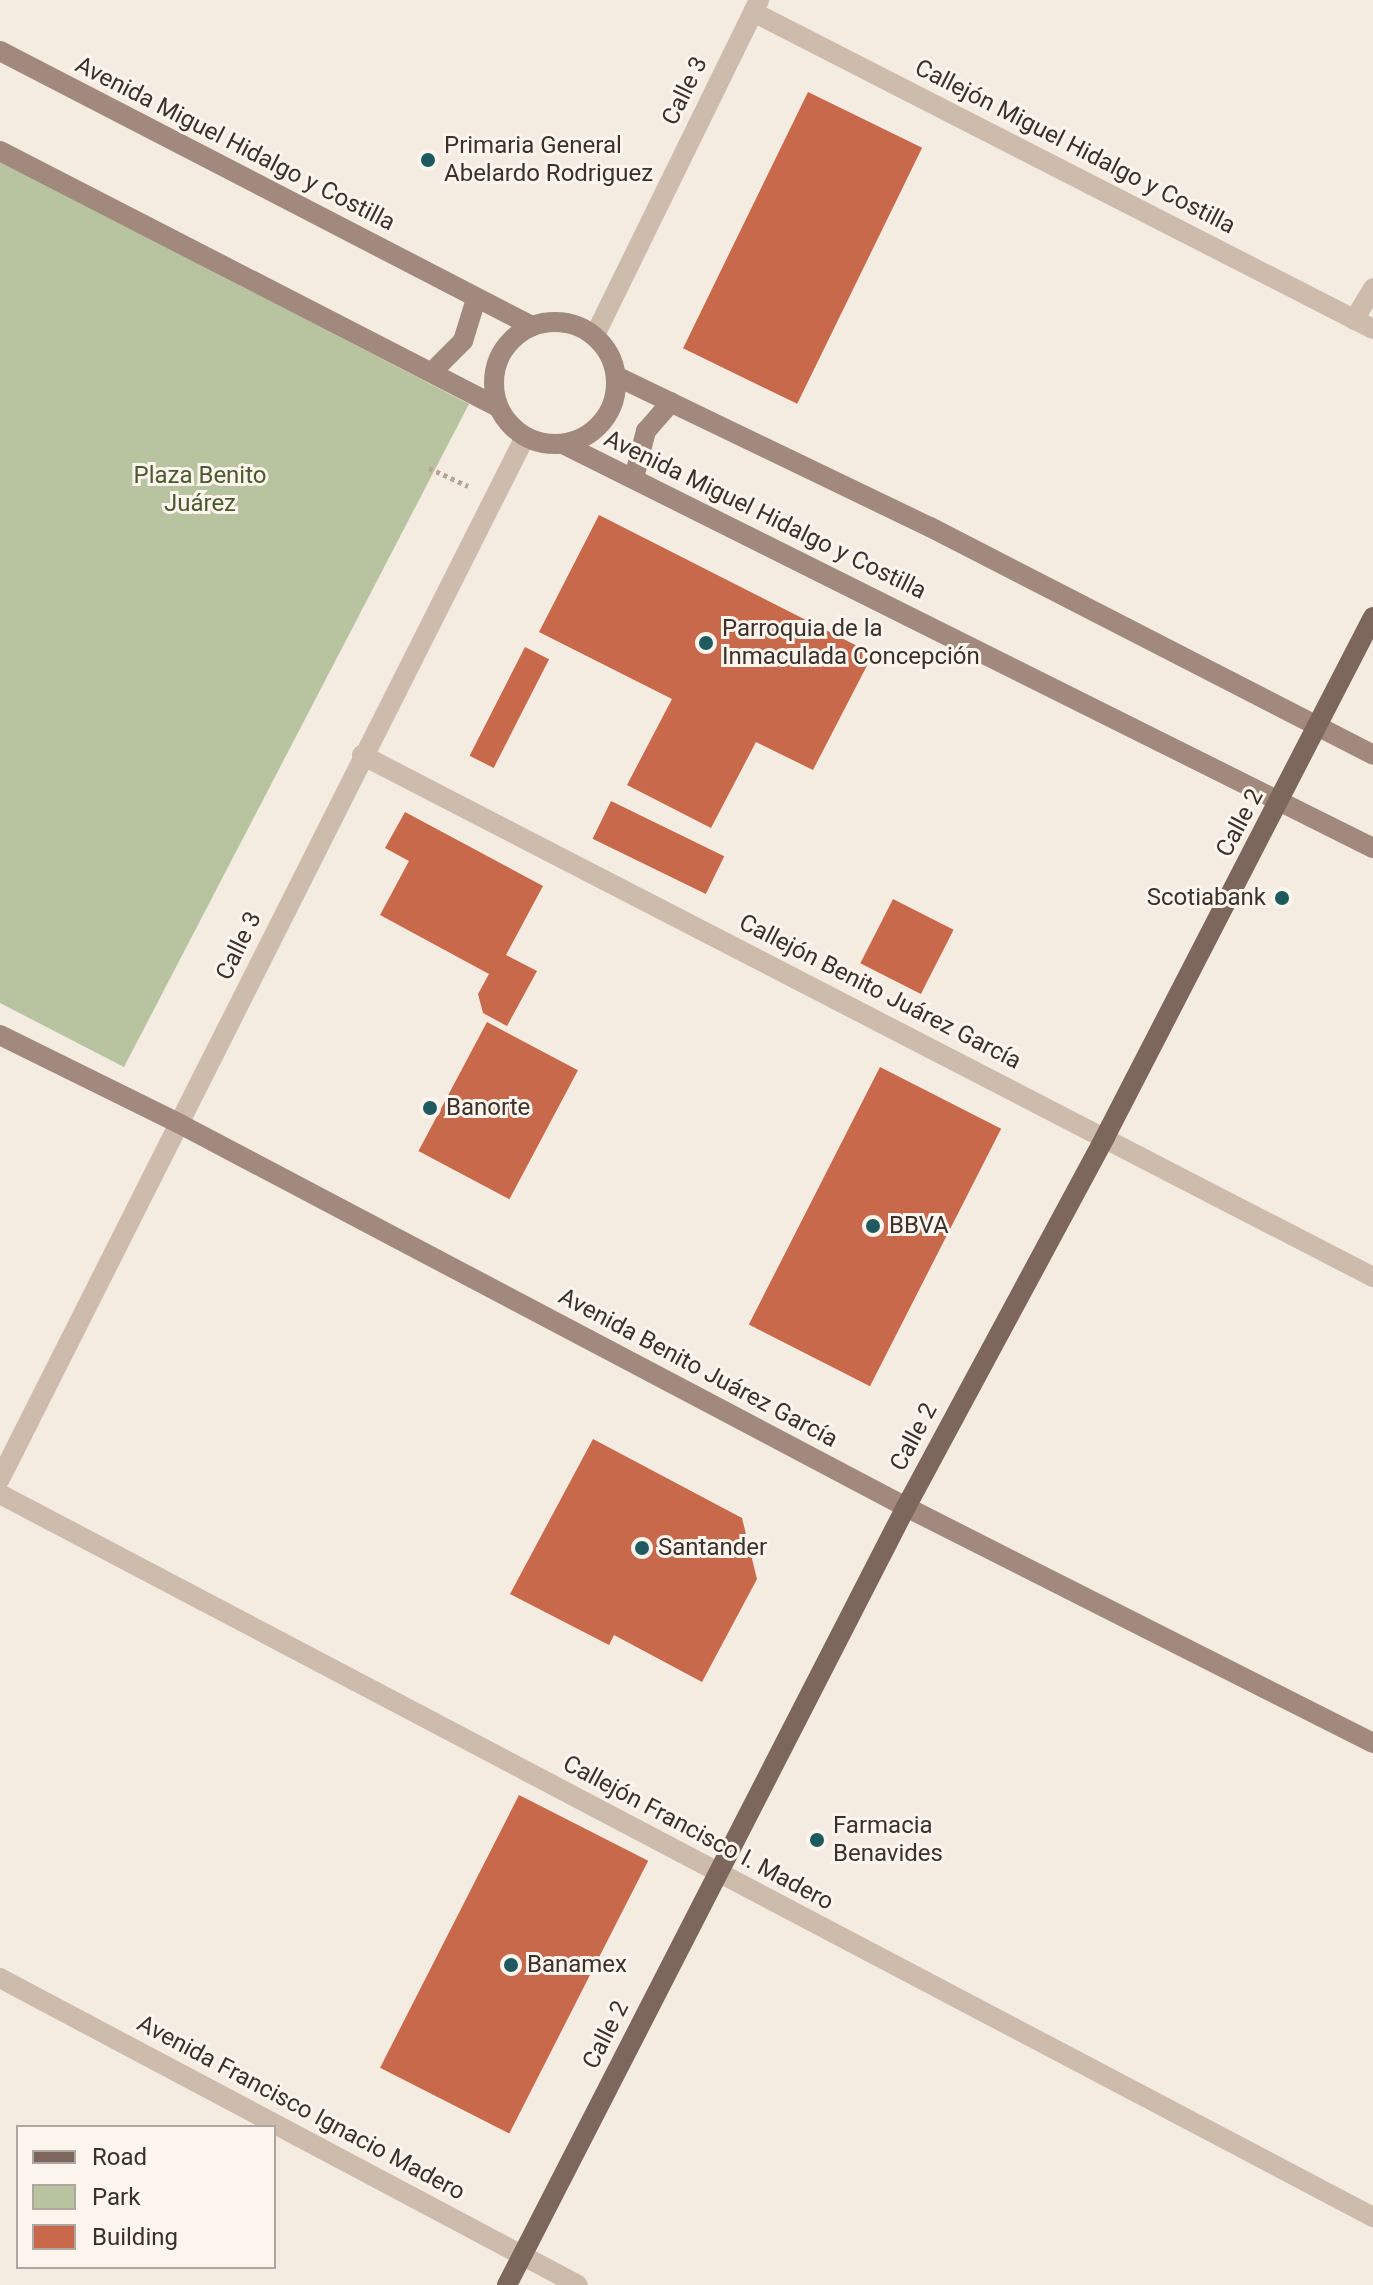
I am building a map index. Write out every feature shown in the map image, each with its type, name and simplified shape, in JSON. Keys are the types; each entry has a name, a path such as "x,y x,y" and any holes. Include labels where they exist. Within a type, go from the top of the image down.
{"main road":[{"name":"Calle 2","path":"507,2285 906,1507 1105,1137 1319,728 1373,617"}],"street":[{"name":"Callejón Miguel Hidalgo y Costilla","path":"756,6 1373,329"},
{"name":"Calle 3","path":"595,335 756,6"},
{"name":"Avenida Miguel Hidalgo y Costilla","path":"0,51 532,326"},
{"path":"0,151 434,370 498,407 525,437 563,444 581,439 602,421 615,395 616,376 595,335 566,323 532,326 509,343 495,369 498,407"},
{"path":"1354,320 1373,288"},
{"path":"434,370 463,341 476,299"},
{"path":"616,376 930,527 1373,755"},
{"path":"634,478 646,431 671,402"},
{"name":"Calle 3","path":"0,1479 362,755 525,437"},
{"name":"Avenida Miguel Hidalgo y Costilla","path":"563,444 1373,848"},
{"name":"Callejón Benito Juárez García","path":"362,755 1373,1277"},
{"name":"Avenida Benito Juárez García","path":"0,1035 180,1124 906,1507 1373,1743"},
{"name":"Callejón Francisco I. Madero","path":"0,1494 1373,2217"},
{"name":"Avenida Francisco Ignacio Madero","path":"0,1978 578,2285"}],"path":[{"path":"429,468 494,498"}],"green space":[{"name":"Plaza Benito Juárez","path":"0,161 469,404 124,1067 0,1003"}],"building":[{"path":"808,92 922,148 797,404 683,348"},
{"name":"Parroquia de la Inmaculada Concepción","path":"599,515 873,654 813,770 756,742 711,828 627,785 672,699 539,632"},
{"path":"525,647 549,659 494,768 470,756"},
{"path":"611,801 724,856 706,894 593,839"},
{"path":"405,812 543,886 506,955 537,971 507,1026 483,1013 478,994 489,974 380,915 409,861 385,848"},
{"path":"893,899 954,930 921,994 860,963"},
{"path":"487,1022 578,1070 509,1199 418,1151"},
{"name":"BBVA","path":"880,1067 1001,1129 870,1386 749,1325"},
{"name":"Santander","path":"593,1439 742,1518 757,1579 702,1682 614,1635 609,1645 510,1594"},
{"name":"Banamex","path":"519,1795 648,1861 509,2133 380,2068"}],"place":[{"name":"Primaria General Abelardo Rodriguez","path":"428,160"},
{"name":"Parroquia de la Inmaculada Concepción","path":"706,643"},
{"name":"Scotiabank","path":"1282,898"},
{"name":"Banorte","path":"430,1108"},
{"name":"BBVA","path":"873,1226"},
{"name":"Santander","path":"642,1548"},
{"name":"Farmacia Benavides","path":"817,1840"},
{"name":"Banamex","path":"511,1965"}]}
